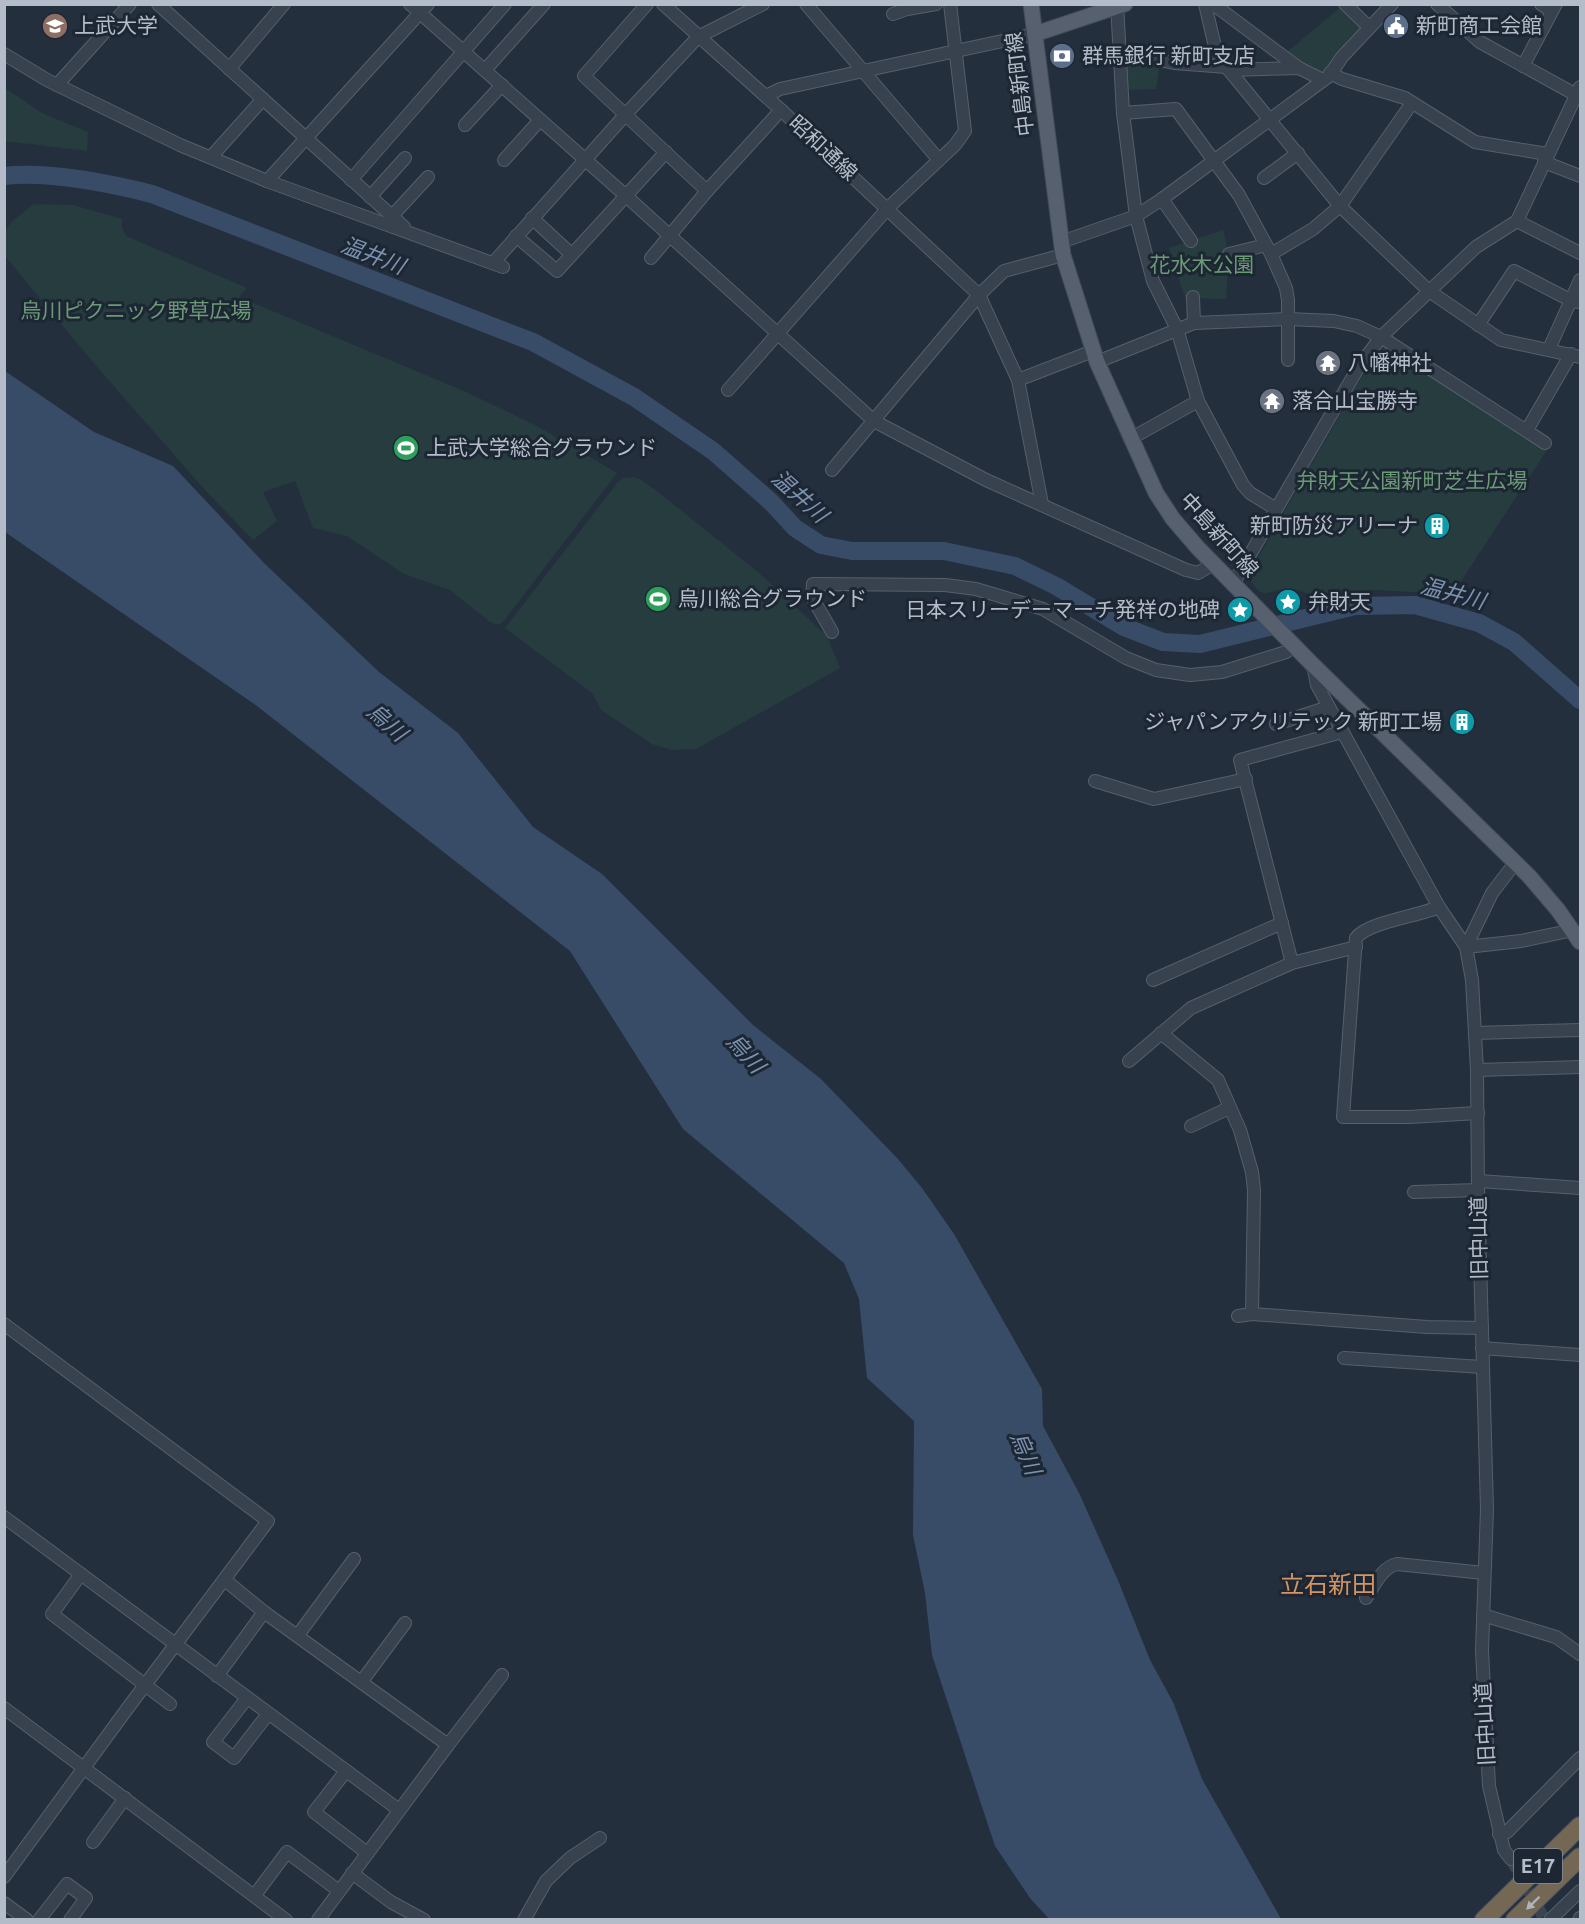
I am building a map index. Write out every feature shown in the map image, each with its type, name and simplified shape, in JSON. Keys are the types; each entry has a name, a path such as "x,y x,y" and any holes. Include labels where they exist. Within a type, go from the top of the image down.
{"highway":[{"name":"E17","path":"1490,1913 1581,1826"},
{"name":"E17","path":"1515,1920 1581,1857"}],"main road":[{"name":"中島新町線","path":"1031,4 1062,248 1095,357 1130,439 1164,506 1183,531 1233,584 1542,891 1577,936"},
{"path":"1035,34 1120,5"}],"street":[{"path":"57,85 130,4"},
{"path":"158,4 410,232"},
{"path":"229,69 284,4"},
{"path":"410,4 424,9 464,51 874,421 986,480 1186,570 1198,573 1214,564"},
{"path":"351,180 505,4"},
{"path":"485,70 544,4"},
{"path":"647,4 584,76 707,191"},
{"name":"昭和通線","path":"663,4 782,110 979,295"},
{"path":"4,54 57,85 180,145 267,181 498,264 516,236 698,37 762,4"},
{"path":"806,4 939,160"},
{"path":"893,14 906,7 936,4"},
{"path":"728,390 888,208 955,145 964,131 950,4"},
{"path":"1205,4 1216,51 1228,68 1340,206 1429,291 1501,340 1576,356 1527,430"},
{"path":"1213,4 1299,68"},
{"path":"1345,4 1369,27"},
{"path":"832,470 979,295 1004,271 1136,216 1161,199 1327,76 1392,4"},
{"path":"1233,584 1358,368 1381,337 1476,246 1517,221 1579,93 1523,66 1475,38 1437,4"},
{"path":"1523,66 1554,8 1541,4"},
{"path":"1120,5 1123,113 1136,216 1153,281 1178,329 1198,401 1243,485 1250,493 1276,509"},
{"path":"267,181 307,140 424,9"},
{"path":"766,96 780,88 1035,34"},
{"path":"1120,51 1174,63 1228,68 1299,68 1342,79 1405,98 1475,142 1546,158 1581,176"},
{"path":"465,125 502,85"},
{"path":"211,157 262,99"},
{"path":"1229,254 1268,250 1313,229 1340,206 1412,103"},
{"path":"1123,113 1176,109 1239,195 1286,288 1288,360"},
{"path":"651,258 707,191 782,110"},
{"path":"504,159 540,120"},
{"path":"516,236 557,271 666,152"},
{"path":"1264,178 1298,153"},
{"path":"370,197 405,158"},
{"path":"392,216 428,177"},
{"path":"1161,199 1191,241"},
{"path":"532,218 571,255"},
{"path":"1517,221 1581,253"},
{"path":"1478,325 1514,271 1576,302"},
{"path":"1548,349 1576,302 1581,280"},
{"path":"979,295 1018,381 1042,504"},
{"path":"1193,297 1194,323"},
{"path":"1018,381 1194,323 1288,319 1334,321 1381,337 1545,443"},
{"path":"1130,439 1198,401"},
{"path":"832,632 812,597 813,584 945,585 976,589 1043,609 1126,658 1156,670 1190,675 1222,672 1286,652 1292,643"},
{"name":"旧中山道","path":"1313,665 1317,685 1342,732 1439,907 1466,947 1472,980 1477,1070 1487,1509 1482,1650 1489,1786 1499,1834 1508,1855"},
{"path":"1276,724 1329,707"},
{"path":"1292,963 1240,760 1342,732"},
{"path":"1095,781 1154,799 1246,778"},
{"path":"1466,947 1492,892 1515,863"},
{"path":"1439,907 1367,928 1356,938 1343,1117 1409,1117 1478,1113"},
{"path":"1153,980 1282,923"},
{"path":"1466,947 1577,936"},
{"path":"1130,1060 1191,1008 1292,963 1356,947"},
{"path":"1475,1033 1581,1030"},
{"path":"1161,1033 1218,1080 1240,1130 1252,1172 1252,1314"},
{"path":"1477,1070 1581,1067"},
{"path":"1191,1126 1229,1108"},
{"path":"1414,1192 1478,1185 1581,1188"},
{"path":"1238,1316 1252,1314 1427,1327 1482,1328"},
{"path":"4,1324 268,1521 225,1581 174,1644 4,1877"},
{"path":"1482,1348 1581,1355"},
{"path":"1344,1358 1482,1367"},
{"path":"4,1517 399,1810"},
{"path":"298,1635 354,1558"},
{"path":"1366,1598 1390,1565 1484,1573"},
{"path":"81,1574 52,1614 170,1704"},
{"path":"225,1581 447,1745"},
{"path":"217,1676 264,1612"},
{"path":"1483,1615 1556,1637 1581,1654"},
{"path":"362,1681 405,1623"},
{"path":"318,1920 447,1745 502,1675"},
{"path":"247,1698 213,1742 234,1758 268,1714"},
{"path":"4,1708 286,1920"},
{"path":"1499,1834 1507,1832 1581,1758"},
{"path":"346,1771 314,1812 367,1852"},
{"path":"93,1842 125,1798"},
{"path":"524,1920 546,1881 570,1858 600,1838"},
{"path":"255,1895 287,1852 339,1891"},
{"path":"352,1873 391,1902 424,1920"},
{"path":"39,1920 67,1884 86,1898 70,1920"},
{"path":"1550,1920 1581,1891"},
{"path":"4,1903 27,1920"}],"green space":[{"path":"1342,6 1364,27 1324,75 1286,53"},
{"path":"1127,55 1160,62 1156,89 1127,90 1124,59"},
{"path":"5,88 42,113 88,132 87,151 5,141"},
{"name":"上武大学総合グラウンド","path":"34,204 73,205 122,219 122,228 126,236 247,288 239,297 464,391 535,425 617,473 503,622 498,625 490,622 450,590 404,574 347,536 313,528 295,481 263,492 277,521 253,540 204,489 97,367 5,256 5,232 11,222"},
{"name":"花水木公園","path":"1223,230 1229,254 1226,299 1185,298 1169,248"},
{"name":"弁財天公園新町芝生広場","path":"1388,345 1549,447 1450,598 1414,592 1376,590 1312,596 1293,589 1263,593 1253,584 1248,575 1365,371"},
{"name":"烏川総合グラウンド","path":"634,477 658,492 759,573 827,636 840,668 696,749 671,750 652,744 601,710 592,693 505,628 618,482 624,478"}],"water":[{"name":"烏川","path":"5,371 94,432 173,466 265,564 379,672 458,733 533,827 602,874 753,1025 821,1079 898,1159 922,1188 954,1234 1042,1389 1043,1426 1079,1493 1150,1660 1173,1702 1202,1779 1281,1919 1049,1919 1030,1898 995,1846 932,1655 925,1593 913,1535 914,1421 867,1378 859,1299 844,1263 683,1129 570,951 257,706 5,532"}],"waterway":[{"name":"温井川","path":"4,176 59,177 98,182 152,194 533,342 634,397 713,451 771,502 795,528 821,545 852,551 944,551 1015,566 1056,586 1124,627 1163,642 1200,644 1355,606 1415,605 1479,623 1514,642 1580,700"}],"tunnel":[{"path":"1511,1859 1545,1920"}],"place":[{"name":"上武大学","path":"55,26"},
{"name":"新町商工会館","path":"1396,26"},
{"name":"群馬銀行 新町支店","path":"1062,56"},
{"name":"八幡神社","path":"1328,363"},
{"name":"落合山宝勝寺","path":"1272,401"},
{"name":"上武大学総合グラウンド","path":"406,448"},
{"name":"新町防災アリーナ","path":"1437,526"},
{"name":"烏川総合グラウンド","path":"658,599"},
{"name":"弁財天","path":"1288,602"},
{"name":"日本スリーデーマーチ発祥の地碑","path":"1240,610"},
{"name":"ジャパンアクリテック 新町工場","path":"1462,722"}],"district":[{"name":"立石新田","path":"1328,1585"}],"park label":[{"name":"烏川ピクニック野草広場","path":"136,311"}]}
